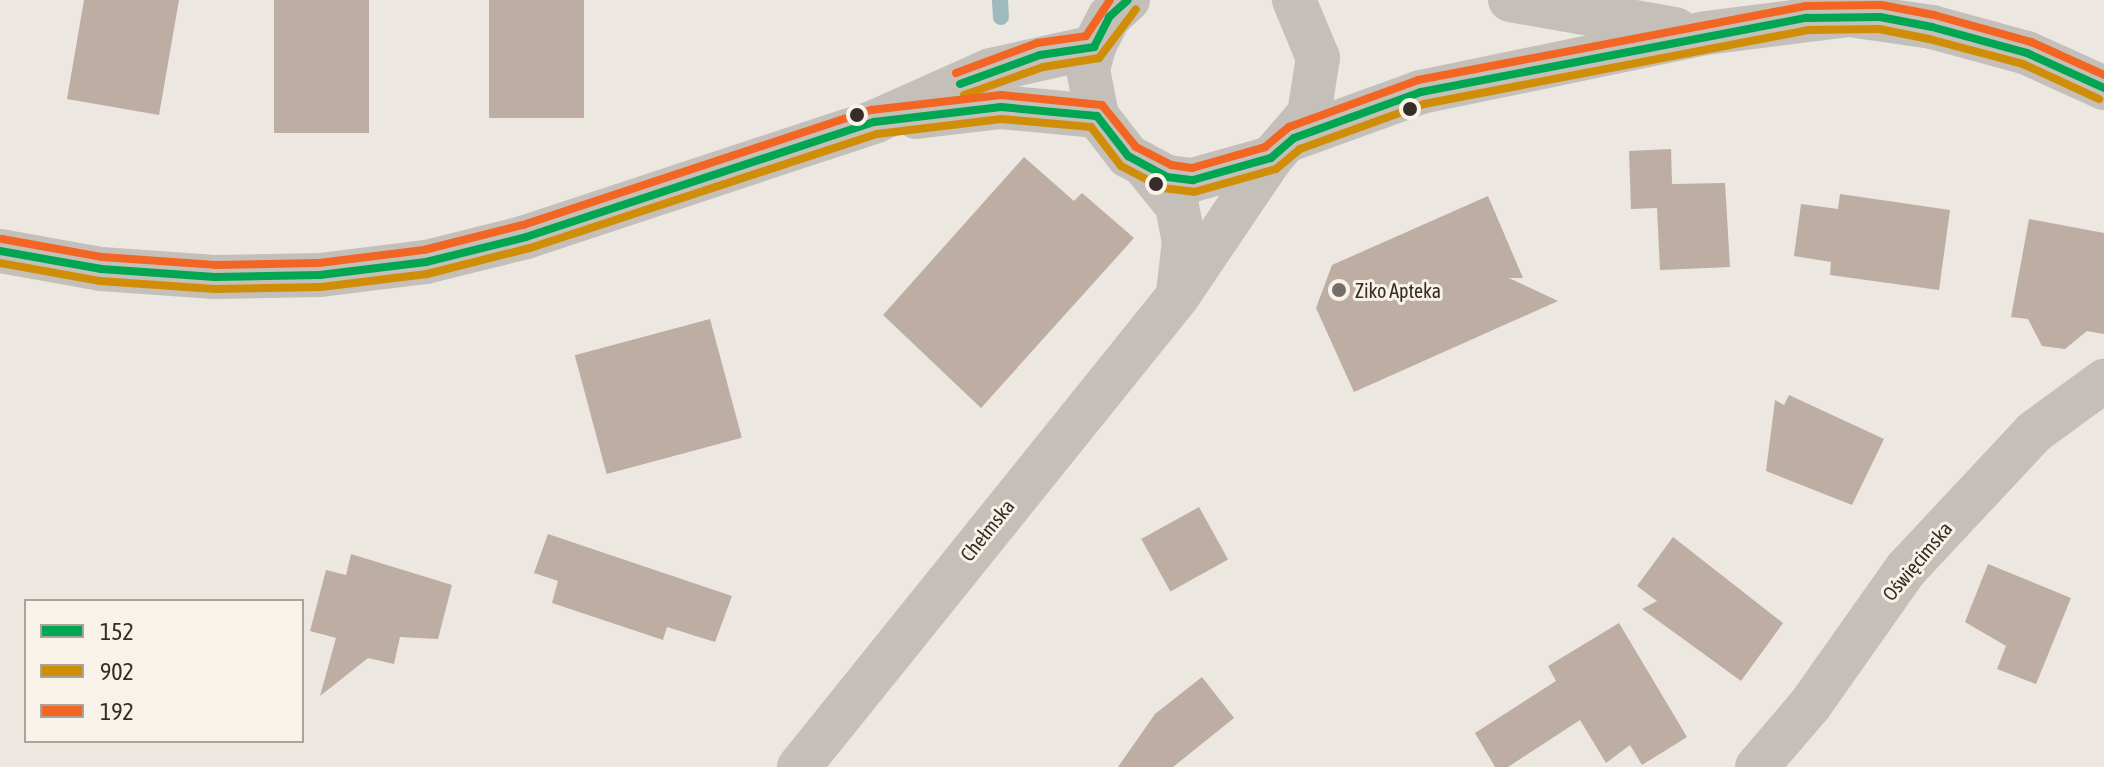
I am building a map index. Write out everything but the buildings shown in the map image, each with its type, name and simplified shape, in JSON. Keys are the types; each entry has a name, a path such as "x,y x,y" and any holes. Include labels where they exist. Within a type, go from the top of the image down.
{"street":[{"path":"0,251 101,269 215,277 320,275 426,262 526,237 874,122 1090,28 1128,0"},
{"name":"Chełmska","path":"799,767 1178,296 1309,114 1318,58 1294,0"},
{"path":"1510,0 1706,33"},
{"path":"1090,28 1088,69 1097,116 1109,139 1167,177 1193,180 1421,92 1706,33 1807,18 1880,17 2027,53 2104,88"},
{"path":"874,122 1001,107 1097,116"},
{"path":"1143,164 1177,206 1184,241 1178,296"},
{"name":"Oświęcimska","path":"1757,767 1810,705 1906,569 2034,432 2104,381"}],"waterway":[{"path":"1000,0 1001,17"}],"transit line":[{"name":"192","path":"956,73 1037,43 1086,36 1110,0"},
{"name":"152","path":"960,84 1040,55 1094,47 1109,17 1128,0"},
{"name":"192","path":"2,239 102,257 215,265 319,263 424,250 523,225 871,110 1001,95 1102,105 1136,147 1171,165 1192,168 1265,147 1289,127 1418,80 1806,6 1881,5 1934,15 2031,42 2104,75"},
{"name":"902","path":"964,95 1043,67 1099,58 1136,9"},
{"name":"152","path":"0,251 101,269 215,277 320,275 426,262 526,237 874,122 1001,107 1097,116 1128,156 1167,177 1193,180 1271,158 1294,138 1421,92 1807,18 1880,17 1932,27 2027,53 2104,88"},
{"name":"902","path":"0,263 100,281 215,289 321,287 427,274 530,248 877,134 1001,119 1091,127 1121,166 1163,188 1194,192 1276,169 1300,149 1424,104 1808,30 1879,29 1929,39 2023,64 2099,99"}],"place":[{"name":"Ziko Apteka","path":"1339,290"}]}
